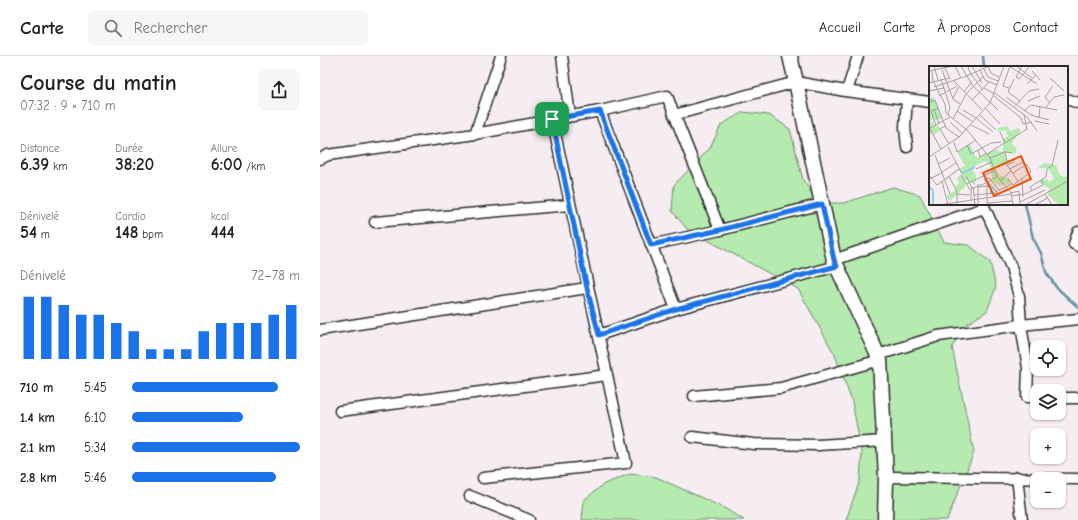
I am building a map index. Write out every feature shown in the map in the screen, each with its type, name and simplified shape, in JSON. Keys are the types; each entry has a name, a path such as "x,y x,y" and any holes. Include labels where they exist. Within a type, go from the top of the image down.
{"street":[{"path":"475,134 501,56"},
{"path":"562,56 570,116"},
{"path":"790,56 836,263 879,358 886,477 885,520"},
{"path":"847,91 858,56"},
{"path":"674,115 796,82 847,91 929,102"},
{"path":"320,159 328,155 475,134 600,111 667,96 720,230"},
{"path":"1068,98 1078,103"},
{"path":"907,99 905,127 907,147"},
{"path":"600,111 676,309"},
{"path":"483,478 626,463 599,335 587,288 552,119"},
{"path":"651,245 720,230 822,204"},
{"path":"376,222 570,205"},
{"path":"599,335 676,309 836,263 983,206 1011,267 1019,296 1021,325 1028,368 1027,397 1030,397"},
{"path":"1078,232 1074,244 1078,246"},
{"path":"320,330 587,288"},
{"path":"694,396 781,388 879,358 938,336 1078,319"},
{"path":"340,411 607,375"},
{"path":"1066,398 1078,398"},
{"path":"692,438 762,444 818,445 884,441"},
{"path":"886,477 1078,479"},
{"path":"1017,478 1022,520"},
{"path":"470,496 528,520"}],"green space":[{"path":"743,112 769,115 790,129 803,180 818,203 844,203 893,187 920,195 944,242 969,245 990,262 996,287 987,311 965,325 952,347 974,452 947,520 846,520 860,480 862,453 852,402 835,355 798,289 687,229 672,211 674,185 710,148 721,125"},
{"path":"630,474 656,477 724,508 744,520 582,520 584,500 604,484"}],"waterway":[{"path":"983,56 984,66"},
{"path":"1025,205 1033,238 1041,253 1046,272 1056,287 1078,307"}],"route":[{"path":"600,111 651,245 720,230 822,204 834,260 837,266 676,309 599,335 587,288 552,119 600,111"}]}
